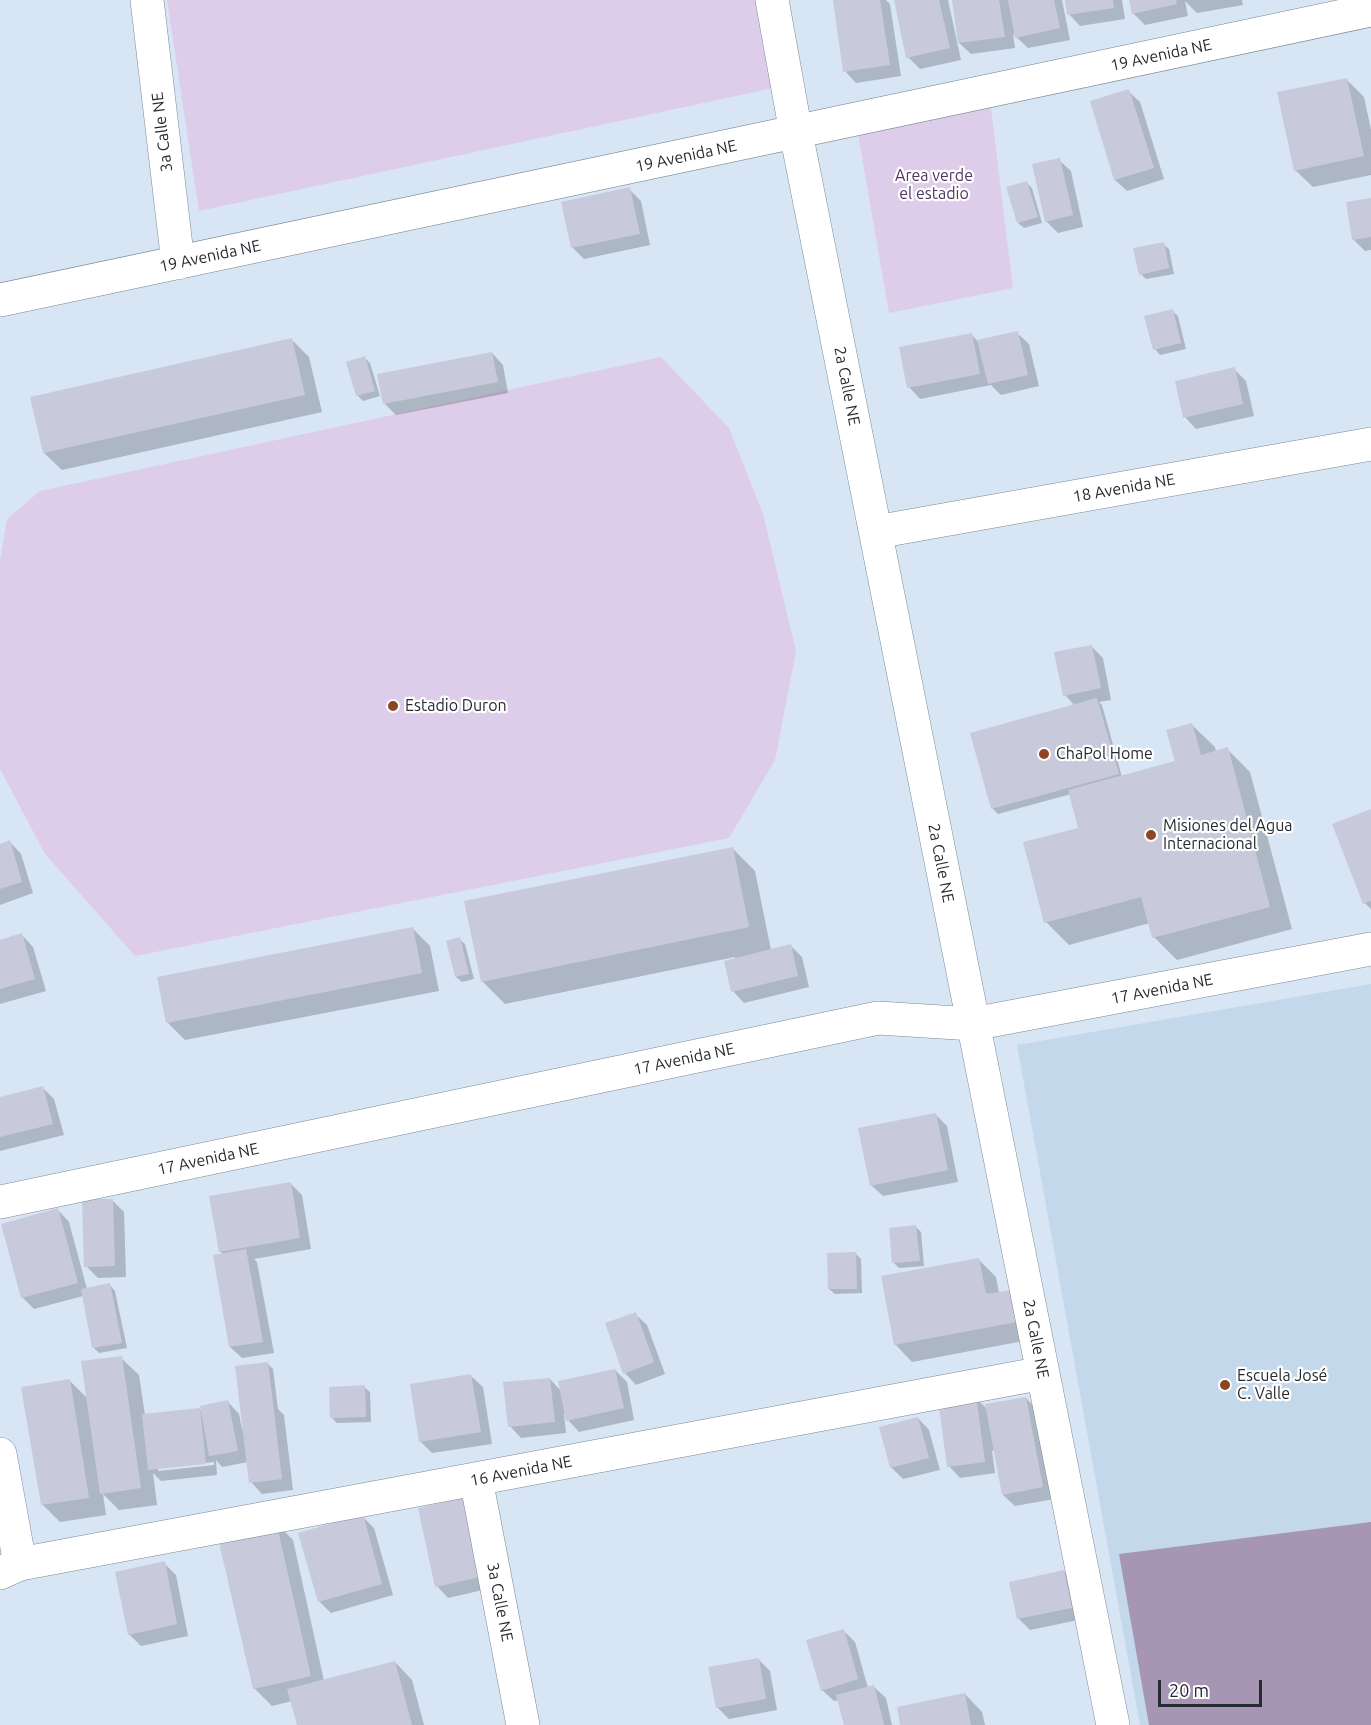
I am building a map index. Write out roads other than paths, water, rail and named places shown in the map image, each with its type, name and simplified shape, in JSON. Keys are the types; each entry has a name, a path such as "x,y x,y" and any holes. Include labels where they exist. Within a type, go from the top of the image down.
{"street":[{"name":"3a Calle NE","path":"147,0 178,263"},
{"name":"2a Calle NE","path":"772,0 796,133 1113,1725"},
{"name":"19 Avenida NE","path":"0,300 1371,10"},
{"name":"18 Avenida NE","path":"876,532 1371,444"},
{"name":"17 Avenida NE","path":"0,1202 878,1018 974,1024 1371,949"},
{"name":"16 Avenida NE","path":"10,1569 1043,1373"},
{"path":"0,1454 10,1569"},
{"name":"3a Calle NE","path":"476,1479 523,1725"}],"place":[{"name":"Estadio Duron","path":"393,706"},
{"name":"ChaPol Home","path":"1044,754"},
{"name":"Misiones del Agua Internacional","path":"1151,835"},
{"name":"Escuela José C. Valle","path":"1225,1385"}],"park label":[{"name":"Area verde el estadio","path":"934,185"}]}
